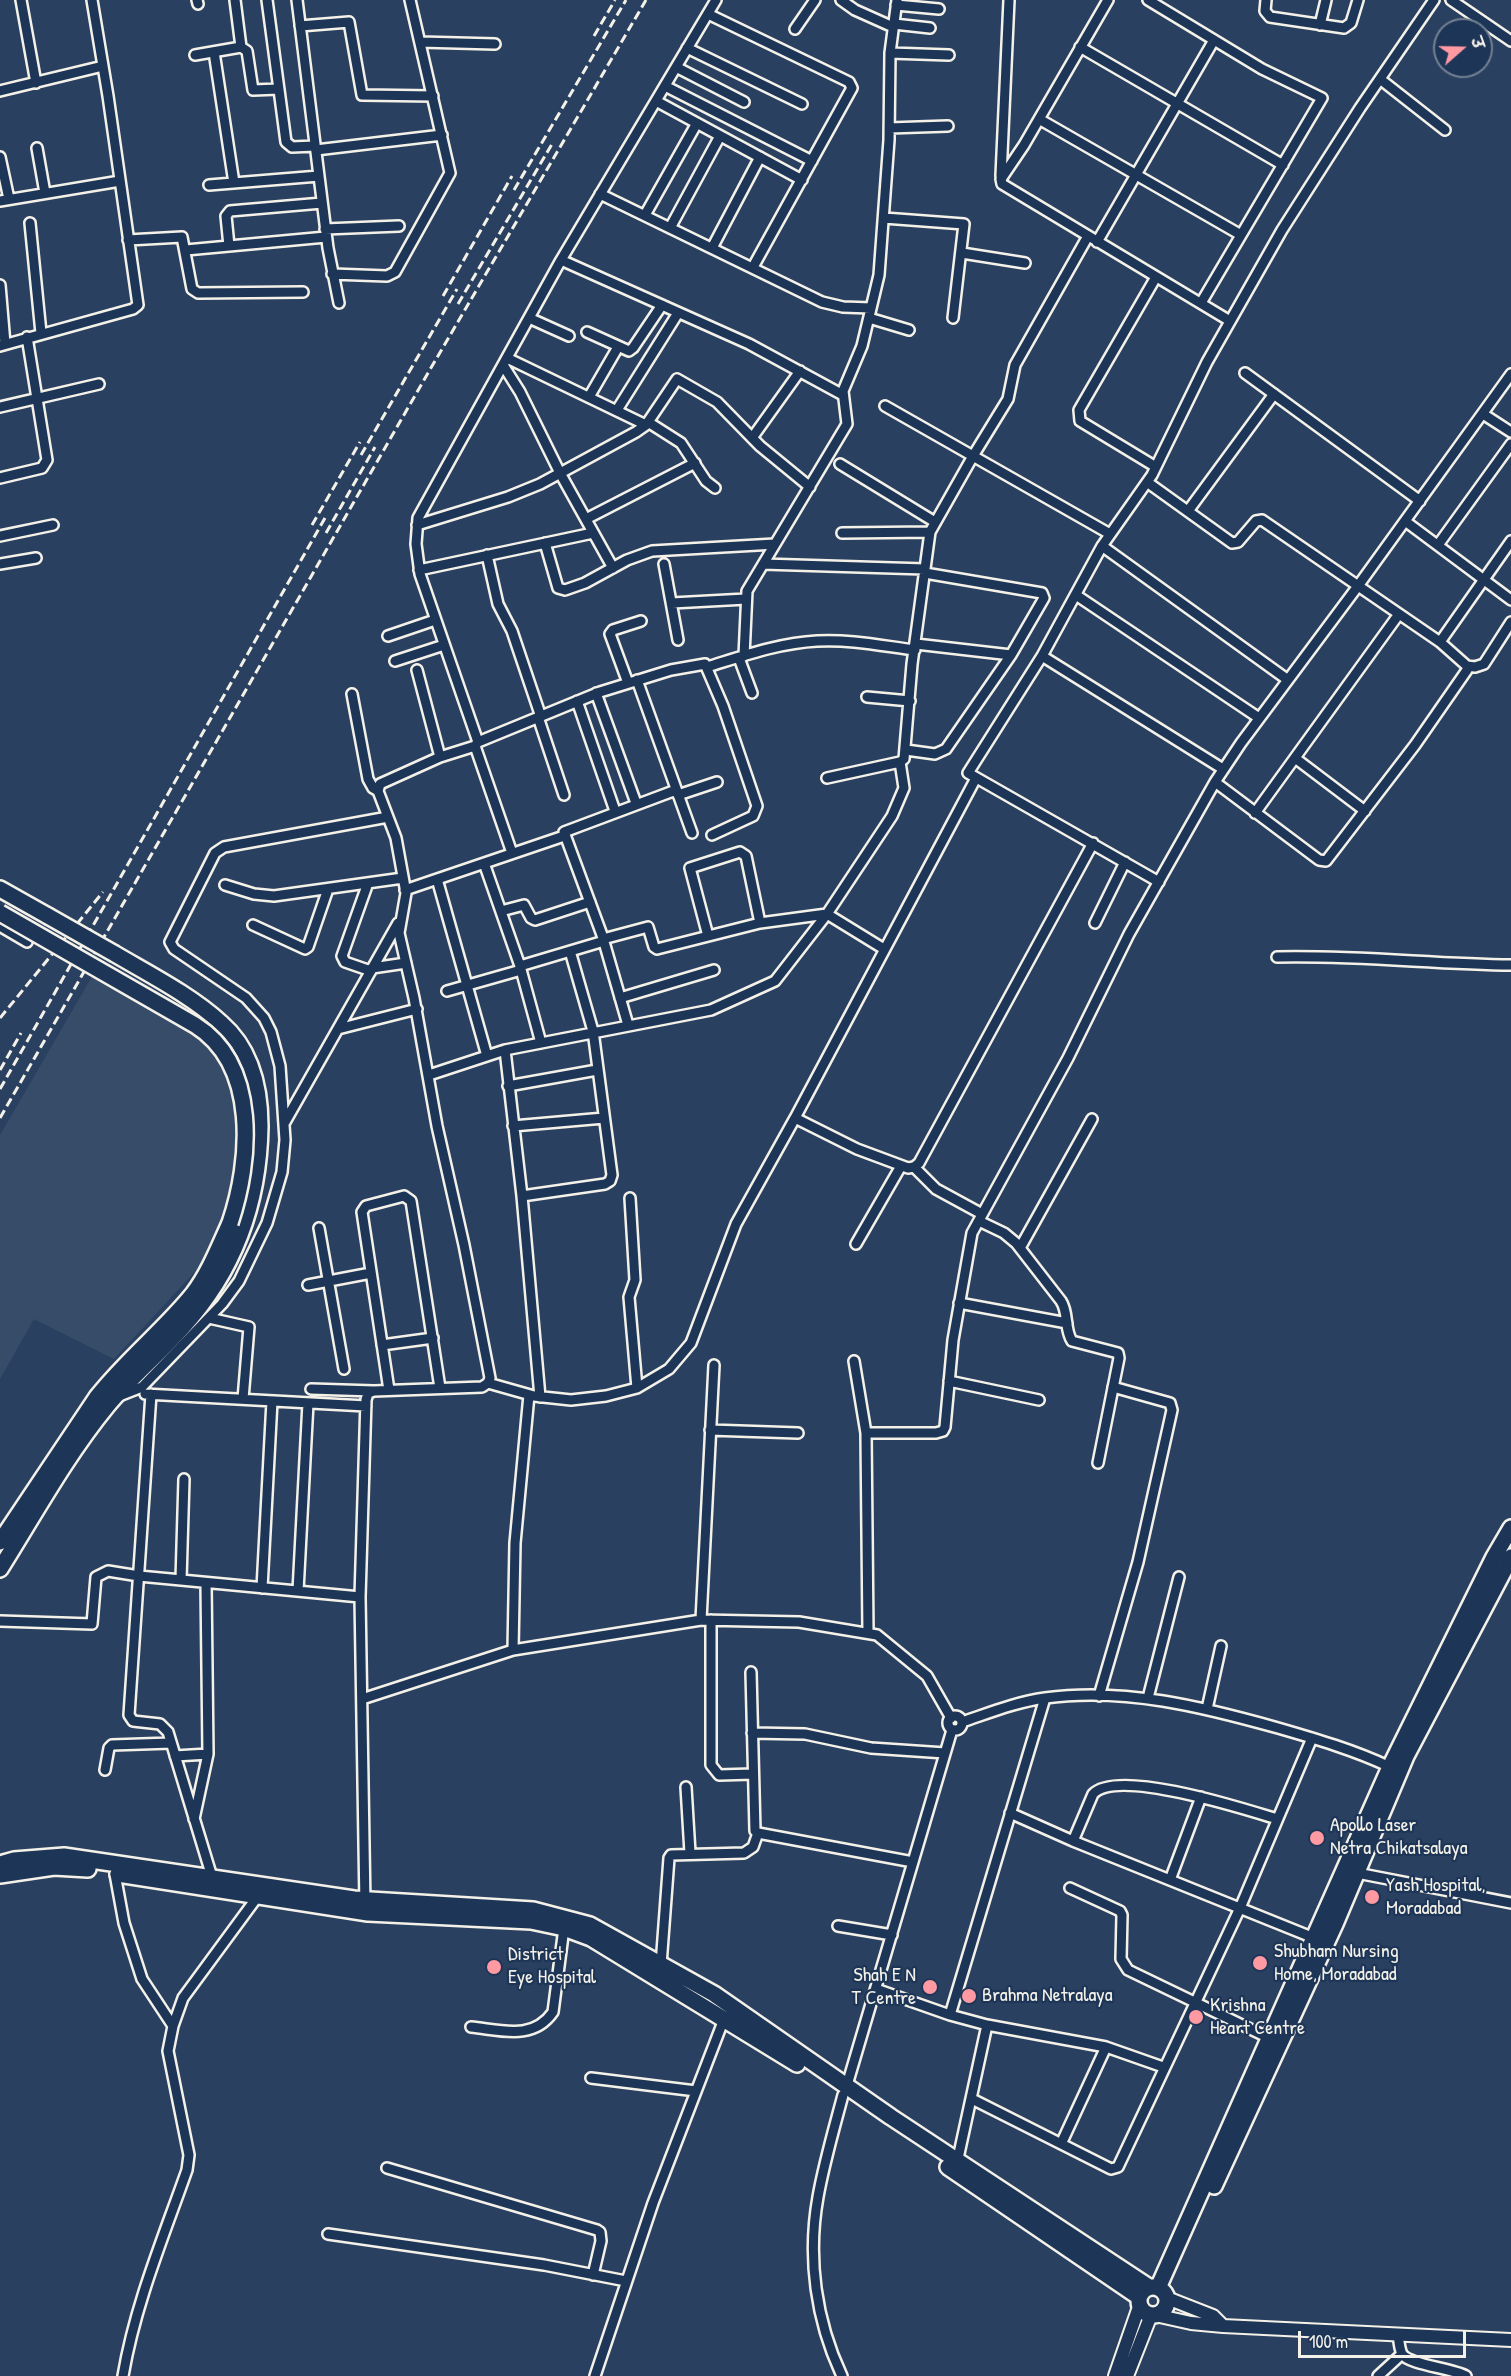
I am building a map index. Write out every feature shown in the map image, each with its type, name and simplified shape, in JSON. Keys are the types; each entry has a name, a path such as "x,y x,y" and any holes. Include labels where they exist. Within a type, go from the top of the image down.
{"main road":[{"path":"0,889 171,987 221,1022 235,1037 246,1055 255,1077 260,1103 260,1160 255,1188 237,1226 218,1282 184,1326 122,1395 107,1406 24,1519 0,1542"},
{"path":"0,913 195,1024 215,1041 235,1076 244,1110 245,1157 237,1226 192,1295 97,1396 24,1519 0,1569"},
{"path":"1153,2300 1390,1767 1489,1567 1511,1528"},
{"path":"1153,2300 1357,1873 1406,1756 1511,1557"},
{"path":"0,1864 14,1860 64,1856 212,1877 365,1906 533,1910 590,1925 714,1994 845,2090 1153,2300"},
{"path":"0,1875 54,1866 258,1896 531,1921 564,1928 591,1938 845,2090"}],"street":[{"path":"21,0 36,83"},
{"path":"0,285 2,345 133,309 138,305 92,0"},
{"path":"235,0 241,47"},
{"path":"267,0 288,146 315,148 442,135"},
{"path":"297,0 326,233 339,303"},
{"path":"332,274 387,276 395,272 450,173 410,0"},
{"path":"512,853 419,570 418,518 561,261 716,0"},
{"path":"795,29 815,0"},
{"path":"841,0 855,10 894,25 930,28"},
{"path":"1009,0 1001,179 1005,187 1230,321"},
{"path":"1001,179 1039,119 1108,0"},
{"path":"1148,0 1262,69 1322,98 1201,303"},
{"path":"1266,0 1265,11 1270,17 1344,28 1349,27 1358,0"},
{"path":"1320,25 1326,0"},
{"path":"1159,882 968,773 1042,656 1102,546 1156,467 1207,362 1282,230 1434,0"},
{"path":"1451,0 1511,41"},
{"path":"752,693 742,657 746,599 750,584 847,424 848,414 843,395 862,346 879,275 889,128 890,53 897,2 939,9"},
{"path":"708,14 852,84 753,267"},
{"path":"300,27 349,22 362,95 433,96"},
{"path":"1097,242 1214,40"},
{"path":"420,42 495,44"},
{"path":"195,55 241,47 247,51 253,90 279,89"},
{"path":"1080,47 1283,165"},
{"path":"687,48 802,104"},
{"path":"214,51 234,183"},
{"path":"890,53 949,55"},
{"path":"0,91 103,66"},
{"path":"676,67 744,102"},
{"path":"1380,79 1445,130"},
{"path":"665,86 812,160"},
{"path":"656,101 802,180"},
{"path":"1039,119 1241,235"},
{"path":"645,215 697,123"},
{"path":"889,128 948,126"},
{"path":"670,228 720,136"},
{"path":"37,148 45,194"},
{"path":"0,157 4,200 120,181"},
{"path":"712,248 760,157"},
{"path":"209,185 319,176"},
{"path":"600,194 822,302 870,313 909,330"},
{"path":"229,246 226,216 230,211 322,203"},
{"path":"884,218 961,223 965,227 953,318"},
{"path":"30,223 41,333"},
{"path":"186,250 399,226"},
{"path":"128,240 179,236 184,240 192,289 198,293 303,292"},
{"path":"827,778 900,762 904,759 915,647 930,532 1008,399 1015,365 1088,236"},
{"path":"962,253 1025,263"},
{"path":"561,261 749,344 843,395"},
{"path":"1156,277 1078,415 1080,420 1156,467"},
{"path":"587,332 629,351 662,305"},
{"path":"617,410 678,313"},
{"path":"530,318 569,336"},
{"path":"0,478 42,468 47,460 27,337"},
{"path":"589,397 618,347"},
{"path":"505,361 647,423 681,443 706,481 715,488"},
{"path":"505,361 560,473 613,568"},
{"path":"752,438 800,371"},
{"path":"1245,373 1420,501"},
{"path":"866,1433 936,1433 943,1431 959,1303 970,1240 1068,1058 1129,934 1223,769 1511,374"},
{"path":"417,525 508,497 560,473 636,432 647,423 677,379 717,402 752,438 810,487"},
{"path":"0,407 99,384"},
{"path":"1188,511 1274,394"},
{"path":"885,406 1110,534"},
{"path":"1483,414 1511,432"},
{"path":"1438,545 1511,444"},
{"path":"586,519 695,463"},
{"path":"840,464 935,522"},
{"path":"1147,482 1232,543 1238,542 1256,520 1262,520 1440,642 1467,666 1475,667 1484,664 1511,622"},
{"path":"1405,521 1511,600"},
{"path":"0,536 53,525"},
{"path":"842,533 930,532"},
{"path":"419,570 593,533"},
{"path":"1440,642 1511,541"},
{"path":"545,543 558,588 561,590 585,583 652,551 775,544"},
{"path":"1102,546 1288,680"},
{"path":"487,555 498,604 512,631 564,795"},
{"path":"0,564 36,558"},
{"path":"664,564 678,640"},
{"path":"763,564 925,571 1042,593 1044,598 1011,655 943,752 935,754 906,750"},
{"path":"1076,595 1259,718"},
{"path":"672,603 746,599"},
{"path":"1255,813 1399,614"},
{"path":"388,636 435,620"},
{"path":"641,621 613,630 610,634 632,682 692,833"},
{"path":"488,1383 488,1367 437,1126 417,1010 399,933 405,890 396,838 378,791 380,784 596,693 701,664 707,667 781,645 835,640 1011,655"},
{"path":"395,661 444,645"},
{"path":"1042,656 1223,769"},
{"path":"1215,782 1322,862 1330,859 1415,745 1467,670 1467,666"},
{"path":"707,667 757,806 753,816 712,835"},
{"path":"417,670 440,757"},
{"path":"596,693 636,803"},
{"path":"352,694 368,779 373,788 378,791"},
{"path":"867,697 910,701"},
{"path":"577,701 615,811"},
{"path":"1295,758 1365,811"},
{"path":"429,1075 505,1050 593,1031 711,1010 775,981 827,914 892,816 904,788 900,762"},
{"path":"488,1383 540,1397 571,1400 606,1396 637,1388 669,1368 691,1342 736,1224 976,778"},
{"path":"628,1025 603,940 564,836 566,830 636,803 717,782"},
{"path":"122,1395 142,1387 209,1318 239,1281 267,1223 282,1172 284,1124 280,1066 276,1047 264,1018 246,998 174,949 170,942 215,853 224,847 388,817"},
{"path":"405,890 564,836"},
{"path":"914,1167 919,1162 1093,843"},
{"path":"708,936 690,868 740,852 746,856 760,923"},
{"path":"1095,923 1125,862"},
{"path":"484,863 520,968 541,1042"},
{"path":"225,885 264,896 403,878"},
{"path":"437,879 487,1056"},
{"path":"368,883 342,956 345,962 372,969 406,963"},
{"path":"253,925 305,949 308,947 328,889"},
{"path":"501,912 524,904 531,918 536,920 590,902"},
{"path":"447,991 648,927 654,947 657,949 760,923 827,914 884,949"},
{"path":"284,1124 400,918"},
{"path":"0,927 27,942"},
{"path":"522,1196 605,1184 610,1181 612,1175 593,1031 570,951"},
{"path":"1277,957 1318,956 1511,965"},
{"path":"620,998 714,970"},
{"path":"338,1029 417,1010"},
{"path":"505,1050 522,1196 540,1397"},
{"path":"508,1086 597,1070"},
{"path":"513,1126 603,1118"},
{"path":"795,1118 857,1149 902,1166 914,1167 936,1189 1010,1237 1064,1305 1069,1336 1076,1343 1118,1353 1119,1358 1098,1463"},
{"path":"1020,1248 1092,1119"},
{"path":"856,1244 902,1166"},
{"path":"389,1390 362,1212 366,1206 404,1196 411,1201 440,1388"},
{"path":"630,1198 635,1280 629,1297 637,1388"},
{"path":"319,1228 344,1370"},
{"path":"308,1285 372,1274"},
{"path":"959,1303 1067,1323"},
{"path":"209,1318 249,1327 243,1399"},
{"path":"382,1345 433,1338"},
{"path":"854,1361 866,1433 868,1633"},
{"path":"701,1620 714,1365"},
{"path":"949,1381 1039,1400"},
{"path":"311,1389 374,1391 482,1387 488,1383"},
{"path":"1100,1696 1138,1562 1172,1410 1170,1403 1113,1387"},
{"path":"365,1906 360,1597 366,1406 368,1393 374,1391"},
{"path":"122,1395 151,1394 366,1406"},
{"path":"151,1394 129,1715 133,1721 165,1726 212,1877"},
{"path":"513,1650 515,1543 528,1395"},
{"path":"262,1588 272,1401"},
{"path":"298,1592 308,1403"},
{"path":"710,1430 798,1433"},
{"path":"181,1580 184,1479"},
{"path":"0,1621 92,1624 96,1576 108,1571 206,1583 360,1597"},
{"path":"1148,1698 1179,1577"},
{"path":"194,1819 208,1754 206,1583"},
{"path":"362,1699 513,1650 701,1620 800,1622 877,1635 927,1676 951,1718"},
{"path":"711,1620 711,1765 719,1775 753,1774"},
{"path":"1207,1709 1221,1646"},
{"path":"751,1672 754,1828 758,1833 913,1862"},
{"path":"962,1722 1014,1705 1045,1698 1100,1696 1148,1698 1207,1709 1312,1738 1371,1758 1390,1767"},
{"path":"950,2015 1045,1698"},
{"path":"951,1718 957,1717 962,1722"},
{"path":"951,1718 948,1724 952,1730"},
{"path":"952,1730 960,1728 962,1722"},
{"path":"842,2376 832,2354 818,2307 813,2244 818,2198 845,2090 952,1730"},
{"path":"752,1733 805,1734 871,1748 945,1753"},
{"path":"972,2098 1111,2169 1118,2167 1239,1908 1312,1738"},
{"path":"105,1770 109,1748 112,1745 171,1743"},
{"path":"175,1756 208,1754"},
{"path":"1073,1841 1093,1794 1106,1786 1151,1788 1201,1797 1277,1819"},
{"path":"686,1787 690,1853"},
{"path":"1170,1880 1201,1797"},
{"path":"1010,1813 1073,1841 1314,1938"},
{"path":"661,1965 669,1858 675,1853 744,1853 753,1847 758,1833"},
{"path":"1357,1873 1511,1902"},
{"path":"115,1874 124,1923 135,1961 142,1979 173,2026"},
{"path":"1070,1888 1120,1911 1122,1915 1120,1959 1128,1970 1194,2004 1269,2038"},
{"path":"123,2376 128,2346 141,2298 187,2170 189,2155 168,2051 173,2026 183,1998 258,1896"},
{"path":"838,1926 892,1935"},
{"path":"471,2027 526,2031 536,2029 546,2023 553,2013 564,1928"},
{"path":"876,1989 950,2015 987,2025 1106,2047 1163,2067"},
{"path":"595,2376 653,2203 724,2019"},
{"path":"956,2166 987,2025"},
{"path":"1061,2144 1106,2047"},
{"path":"591,2078 696,2091"},
{"path":"387,2168 597,2230 600,2232 601,2241 593,2275"},
{"path":"328,2234 544,2265 626,2281"},
{"path":"1153,2300 1213,2316 1222,2326"},
{"path":"1153,2300 1191,2323 1511,2340"},
{"path":"1115,2376 1153,2300"},
{"path":"1127,2376 1153,2300"},
{"path":"1398,2334 1402,2354"},
{"path":"1378,2376 1402,2354"},
{"path":"1402,2354 1427,2366 1456,2371 1466,2376"}],"shaded area":[{"path":"93,975 222,1041 249,1103 217,1248 114,1359 34,1319 0,1379 0,1135"}],"railway":[{"path":"594,36 615,0"},
{"path":"514,190 626,0"},
{"path":"0,1118 428,373 646,0"},
{"path":"458,304 552,144"},
{"path":"443,296 512,176"},
{"path":"361,455 457,289"},
{"path":"312,525 360,442"},
{"path":"326,533 375,447"},
{"path":"0,1089 325,518"},
{"path":"0,1018 103,892"},
{"path":"0,1070 21,1033"}],"place":[{"name":"Apollo Laser Netra Chikatsalaya","path":"1317,1838"},
{"name":"Yash Hospital, Moradabad","path":"1372,1897"},
{"name":"Shubham Nursing Home, Moradabad","path":"1260,1963"},
{"name":"District Eye Hospital","path":"494,1967"},
{"name":"Shah E N T Centre","path":"930,1987"},
{"name":"Brahma Netralaya","path":"969,1996"},
{"name":"Krishna Heart Centre","path":"1196,2017"}]}
